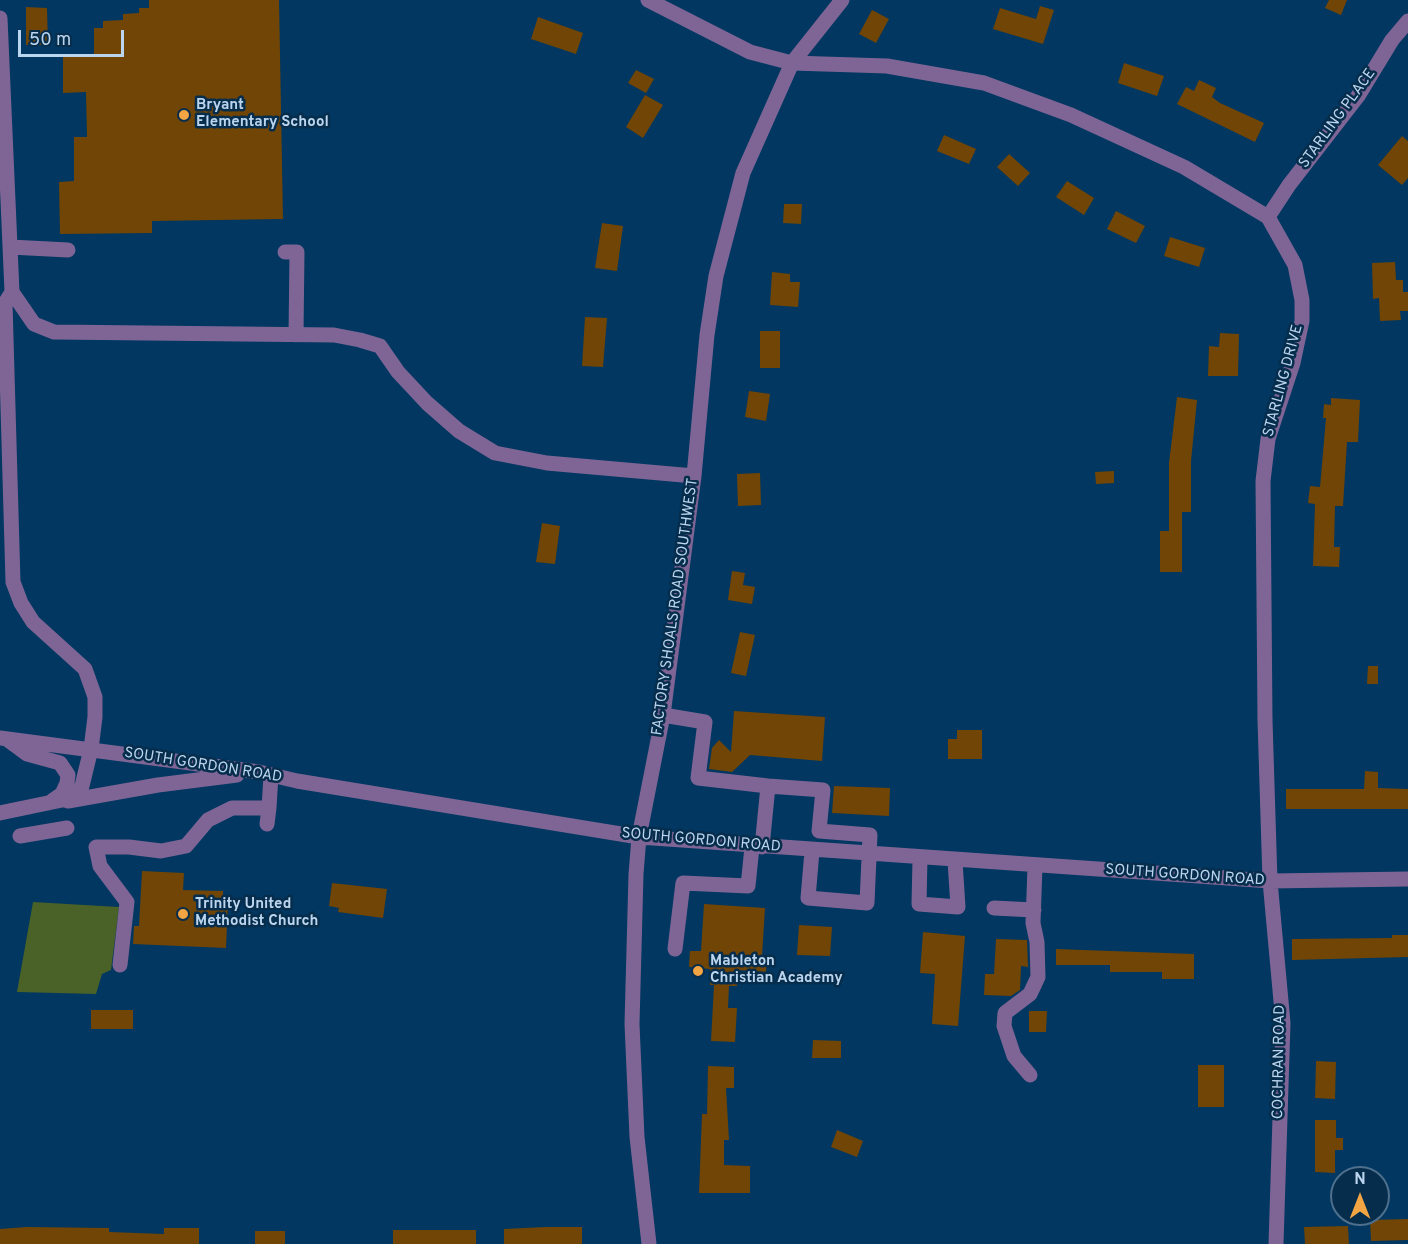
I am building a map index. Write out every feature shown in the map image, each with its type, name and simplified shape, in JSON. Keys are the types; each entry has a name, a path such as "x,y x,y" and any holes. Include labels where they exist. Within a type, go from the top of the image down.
{"street":[{"name":"STARLING DRIVE","path":"648,0 750,52 792,63 887,66 984,82 1071,115 1136,144 1184,167 1268,217 1295,265 1302,300 1302,321 1293,363 1268,439 1263,481 1264,720 1270,881"},
{"name":"FACTORY SHOALS ROAD SOUTHWEST","path":"649,1244 638,1137 632,1024 636,874 639,837 663,715 694,476 707,335 716,276 743,173 792,63 842,0"},
{"path":"0,18 12,292 34,324 54,332 334,335 380,346 398,372 427,403 459,431 495,453 547,463 694,476"},
{"name":"STARLING PLACE","path":"1268,217 1289,185 1358,96 1392,40 1408,21"},
{"path":"10,247 68,250"},
{"path":"285,252 297,252 296,335"},
{"path":"12,292 5,303 13,582 21,603 33,622 85,669 92,682 95,717 91,749 82,786 76,795 47,804"},
{"path":"663,715 705,722 699,778 823,790 819,831 870,835 867,903 808,898 812,851"},
{"path":"4,739 27,754 60,763 68,775 62,794 47,804"},
{"name":"SOUTH GORDON ROAD","path":"4,739 265,774 639,837 920,859 1270,881 1408,879"},
{"path":"0,813 158,784 265,774 269,808 267,824"},
{"path":"675,949 683,883 748,886 768,786"},
{"path":"120,965 127,902 100,866 96,847 129,847 161,851 178,848 186,846 208,820 232,808 269,808"},
{"path":"23,809 25,836 68,828"},
{"path":"920,859 919,904 958,907 955,861"},
{"path":"1030,1075 1014,1056 1004,1026 1005,1013 1030,994 1038,977 1034,910 1035,866"},
{"name":"COCHRAN ROAD","path":"1270,881 1283,1023 1276,1244"},
{"path":"994,908 1034,910"}],"green space":[{"path":"33,902 119,907 111,970 102,974 96,994 17,992"}],"building":[{"name":"Bryant Elementary School","path":"149,0 279,0 283,219 152,221 152,233 60,234 59,182 74,181 74,137 87,137 86,92 63,93 63,55 94,55 94,28 103,28 103,21 123,20 123,14 139,13 139,8 149,8"},
{"path":"1329,0 1347,0 1341,15 1325,8"},
{"path":"1040,6 1054,10 1043,44 993,29 1000,8 1036,19"},
{"path":"26,7 47,8 48,45 26,45"},
{"path":"872,10 889,19 876,43 859,34"},
{"path":"538,17 583,33 576,54 531,39"},
{"path":"1124,63 1164,76 1157,96 1118,83"},
{"path":"636,70 654,79 646,93 628,83"},
{"path":"1199,80 1216,88 1212,97 1220,103 1264,123 1255,142 1177,104 1186,87 1194,91"},
{"path":"645,95 663,105 643,138 626,127"},
{"path":"944,135 976,149 969,164 937,151"},
{"path":"1402,136 1408,141 1408,178 1402,185 1378,165"},
{"path":"1009,154 1030,173 1018,186 997,167"},
{"path":"1067,181 1094,198 1084,215 1056,197"},
{"path":"784,204 802,204 801,224 783,223"},
{"path":"1116,211 1145,226 1136,243 1107,229"},
{"path":"602,223 623,226 617,271 595,268"},
{"path":"1170,237 1205,248 1199,267 1164,256"},
{"path":"1395,262 1396,280 1403,280 1403,292 1408,292 1408,311 1400,311 1401,320 1380,321 1379,298 1373,299 1372,263"},
{"path":"772,272 790,274 790,282 800,282 798,307 770,305"},
{"path":"585,317 607,318 603,367 582,366"},
{"path":"760,331 780,331 780,368 760,368"},
{"path":"1220,333 1239,334 1238,376 1208,376 1209,346 1219,347"},
{"path":"749,391 770,394 766,421 745,417"},
{"path":"1177,397 1197,400 1191,461 1191,512 1182,512 1182,572 1160,572 1160,531 1169,531 1169,463"},
{"path":"1331,398 1360,400 1358,442 1347,442 1343,506 1335,506 1334,547 1340,547 1339,567 1313,566 1315,504 1308,503 1310,486 1320,487 1326,418 1323,418 1324,404 1331,405"},
{"path":"1114,471 1114,483 1096,484 1095,472"},
{"path":"760,473 761,505 738,506 737,474"},
{"path":"542,523 560,526 555,564 536,562"},
{"path":"732,571 745,573 743,585 755,587 752,604 728,600"},
{"path":"740,632 755,635 746,676 731,673"},
{"path":"1368,666 1378,666 1378,684 1367,684"},
{"path":"734,711 825,717 822,761 750,755 732,772 709,769 712,748 719,740 731,752"},
{"path":"957,730 982,730 982,759 948,759 948,739 957,739"},
{"path":"1365,771 1378,772 1378,788 1408,789 1408,809 1286,809 1286,789 1364,789"},
{"path":"834,786 890,788 889,816 832,813"},
{"name":"Trinity United Methodist Church","path":"142,871 184,873 183,890 223,891 223,902 228,903 226,948 133,944 134,926 139,926"},
{"path":"332,883 387,889 383,918 338,912 339,908 329,906"},
{"path":"704,904 765,908 762,956 767,956 766,972 738,970 737,986 729,986 728,1008 737,1008 735,1042 711,1041 714,985 710,985 710,969 689,967 690,951 701,951"},
{"path":"799,925 832,927 830,956 797,955"},
{"path":"923,932 965,936 958,1026 932,1024 935,974 920,973"},
{"path":"1392,935 1408,935 1408,957 1292,960 1292,939 1392,938"},
{"path":"996,939 1027,940 1028,967 1021,966 1020,990 1011,996 984,995 985,974 994,974"},
{"path":"1056,949 1194,954 1194,979 1162,979 1162,972 1110,972 1110,965 1056,965"},
{"path":"91,1010 133,1010 133,1029 91,1029"},
{"path":"1029,1011 1047,1011 1046,1032 1029,1032"},
{"path":"813,1040 841,1041 841,1058 812,1058"},
{"path":"1316,1061 1336,1062 1335,1099 1315,1098"},
{"path":"1198,1065 1224,1065 1224,1107 1198,1107"},
{"path":"708,1066 734,1067 734,1088 726,1088 729,1140 724,1140 724,1165 750,1166 750,1193 699,1193 702,1114 707,1114"},
{"path":"1315,1120 1336,1120 1336,1138 1343,1138 1343,1150 1335,1150 1335,1166 1330,1166 1330,1173 1315,1172"},
{"path":"837,1130 863,1141 857,1157 831,1147"},
{"path":"1390,1219 1408,1219 1408,1240 1371,1241 1370,1226 1390,1226"},
{"path":"1348,1226 1349,1244 1305,1244 1304,1227"},
{"path":"582,1227 582,1244 504,1244 504,1229"},
{"path":"109,1228 109,1232 164,1234 164,1228 199,1228 199,1244 0,1244 0,1229"},
{"path":"393,1230 476,1230 476,1244 393,1244"},
{"path":"255,1231 285,1231 285,1244 255,1244"}],"place":[{"name":"Bryant Elementary School","path":"184,115"},
{"name":"Trinity United Methodist Church","path":"183,914"},
{"name":"Mableton Christian Academy","path":"698,971"}]}
